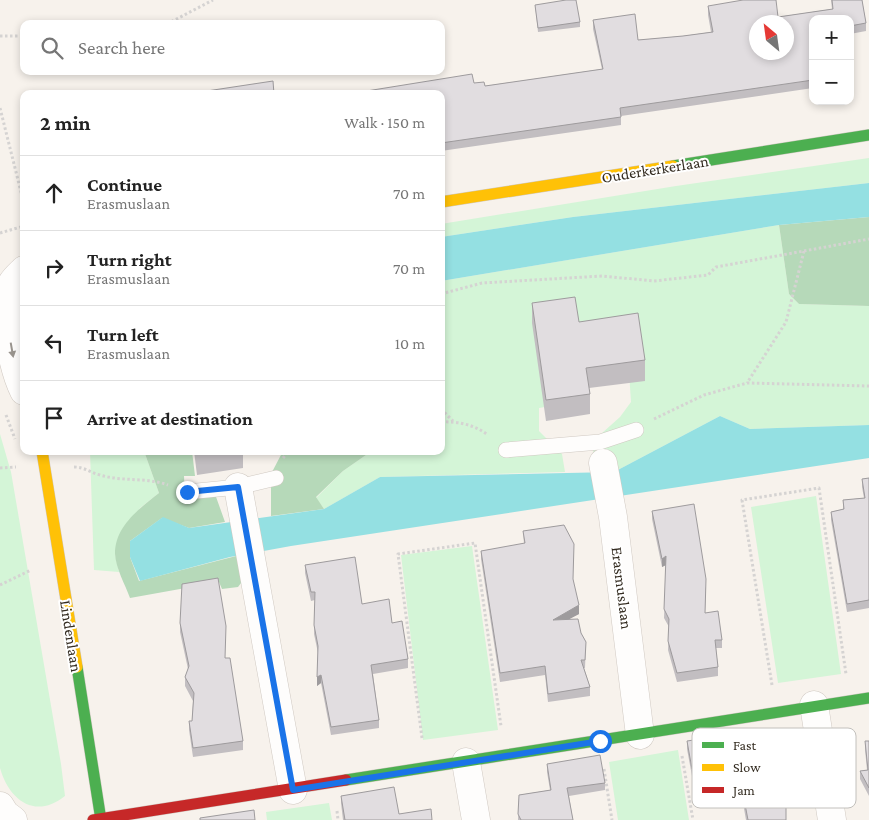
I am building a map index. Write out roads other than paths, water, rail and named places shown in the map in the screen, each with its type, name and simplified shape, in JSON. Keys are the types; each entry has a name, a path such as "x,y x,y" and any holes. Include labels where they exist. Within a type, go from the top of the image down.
{"street":[{"name":"Ouderkerkerlaan","path":"445,201 869,135"},
{"path":"15,282 7,302 10,344 17,378 20,384"},
{"name":"Erasmuslaan","path":"601,453 613,517 640,735"},
{"name":"Lindenlaan","path":"43,455 98,819"},
{"path":"240,499 293,790"},
{"path":"98,819 121,817 678,729 814,705 850,702 869,698"},
{"path":"814,705 818,728"},
{"path":"466,762 476,820"},
{"path":"0,806 5,814 14,820"}],"lane":[{"path":"506,450 601,453 636,430"},
{"path":"187,492 240,499 276,478"}],"water":[{"path":"869,183 869,217 779,225 445,280 445,236 573,217"},
{"path":"720,416 750,429 869,425 869,458 291,546 230,557 140,581 130,557 130,541 163,517 189,528 324,509 380,477 614,472"}]}
